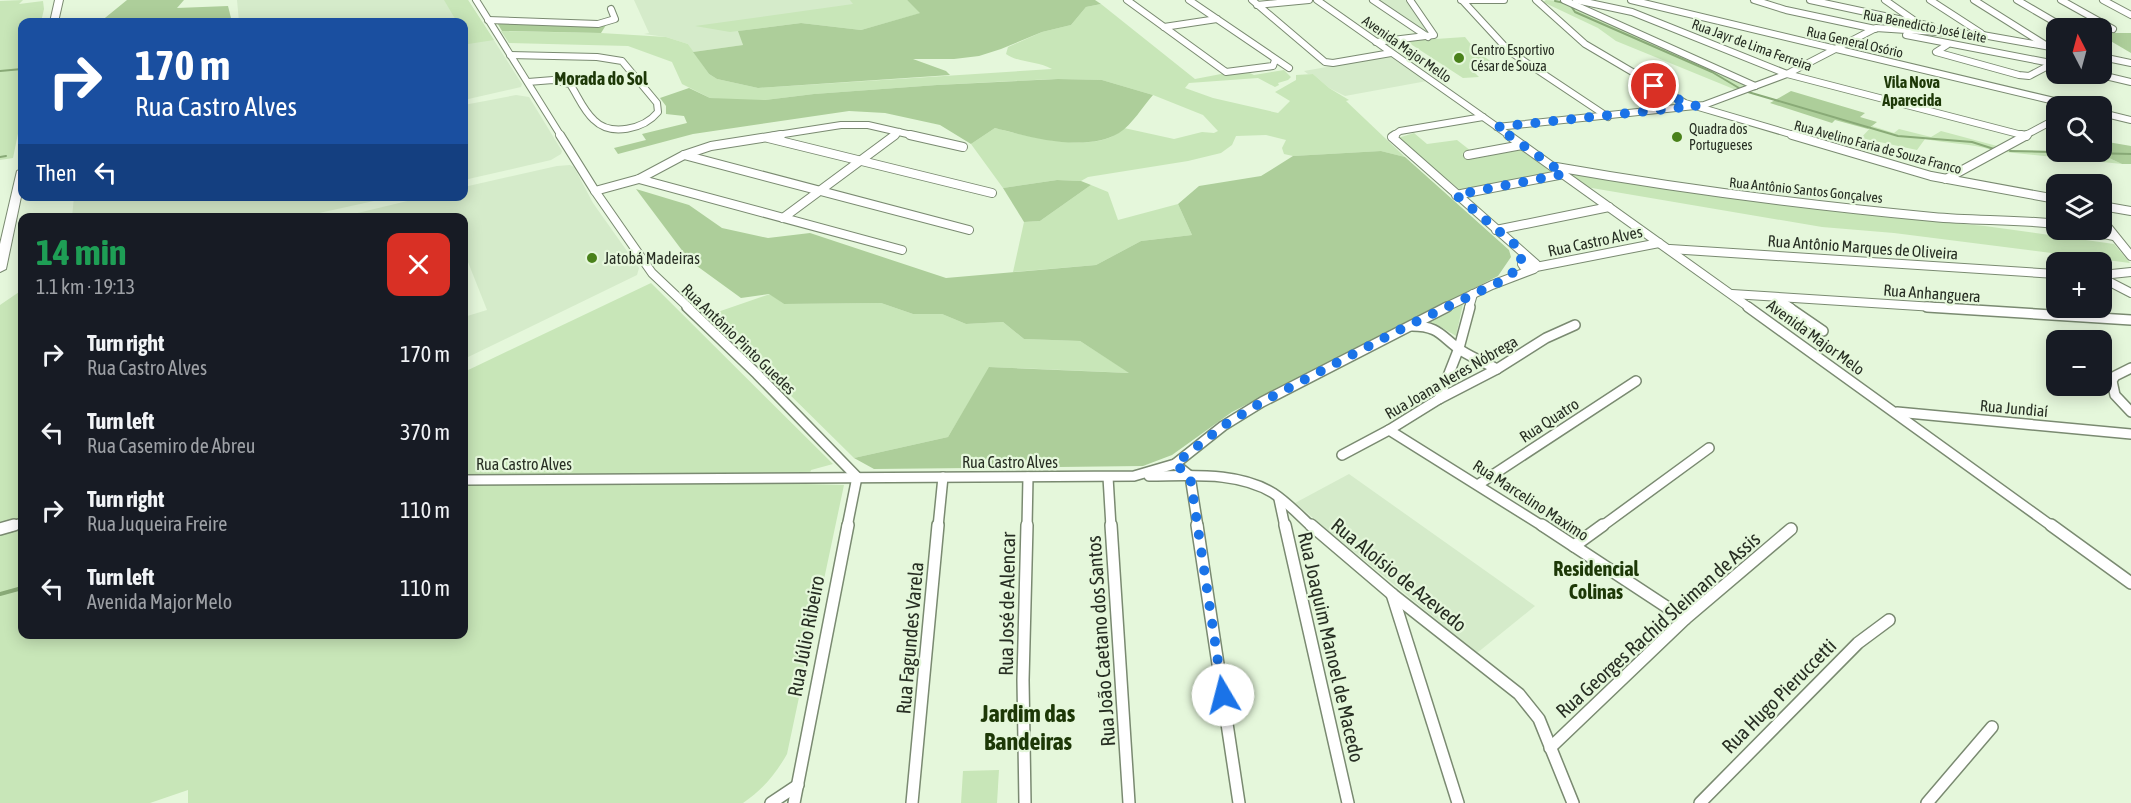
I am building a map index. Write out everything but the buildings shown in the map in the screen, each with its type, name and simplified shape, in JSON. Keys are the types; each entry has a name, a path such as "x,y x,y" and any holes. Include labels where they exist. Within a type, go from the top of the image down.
{"street":[{"path":"55,18 59,0"},
{"name":"Rua Antônio Pinto Guedes","path":"476,0 595,191 652,273 757,374 857,477"},
{"path":"1127,0 1222,70 1237,72 1274,63 1189,0"},
{"path":"1254,2 1309,0"},
{"name":"Avenida Major Mello","path":"1317,0 1483,117"},
{"path":"1373,0 1428,37"},
{"path":"1376,42 1432,36 1433,33 1410,0"},
{"path":"1462,0 1504,0"},
{"path":"1462,0 1509,51 1608,117"},
{"name":"Rua Avelino Faria de Souza Franco","path":"1536,0 1585,44 1669,95 1696,106 1946,179 2046,196"},
{"path":"1564,0 1755,86"},
{"name":"Rua Jayr de Lima Ferreira","path":"1575,0 1632,12 1787,74 2026,136"},
{"name":"Rua General Osório","path":"1631,0 2046,99"},
{"name":"Rua Benedicto José Leite","path":"1754,0 1786,10 1874,29 2046,62"},
{"path":"1810,0 1921,26 2046,47"},
{"path":"1838,0 1843,7"},
{"path":"1885,0 1930,31"},
{"path":"1930,0 1983,35"},
{"path":"1974,0 2046,46"},
{"path":"2017,0 2048,18"},
{"path":"2061,0 2113,29"},
{"path":"2103,0 2131,15"},
{"path":"1254,2 1321,60 1328,63 1391,52"},
{"path":"488,20 598,24 615,19 612,9"},
{"path":"1886,17 1906,14"},
{"path":"1164,27 1216,19"},
{"path":"1913,30 1921,26"},
{"path":"1497,127 1696,106 1787,74 1874,29 1983,35"},
{"path":"1947,45 1936,52 2025,76 2046,67"},
{"path":"1984,66 2003,53"},
{"path":"510,55 597,57 622,61 657,103 658,112 650,121 641,125 608,128 595,122 570,84 553,80 528,82"},
{"path":"2112,56 2119,61"},
{"path":"2112,59 2131,63"},
{"path":"2112,78 2131,82"},
{"path":"2112,115 2131,120"},
{"path":"1483,117 1395,133 1392,137 1519,248 1535,267"},
{"name":"Avenida Major Melo","path":"1483,117 2131,583"},
{"path":"595,191 639,179 684,155 711,146 763,136 852,124 963,147"},
{"path":"1946,179 2046,125"},
{"path":"783,218 899,132"},
{"path":"763,136 992,193"},
{"path":"1468,155 1522,145"},
{"path":"684,155 969,230"},
{"name":"Rua Antônio Santos Gonçalves","path":"1553,167 1676,188 1831,207 1958,219 2046,223"},
{"path":"1456,195 1564,174"},
{"path":"639,179 902,250"},
{"path":"0,269 18,189"},
{"path":"1496,230 1609,207"},
{"path":"2112,208 2131,211"},
{"path":"2112,233 2131,256"},
{"name":"Rua Castro Alves","path":"468,480 1134,476 1175,464 1223,426 1262,402 1407,326 1506,279 1535,267 1659,243"},
{"path":"1519,248 1522,263 1530,262 1535,267"},
{"name":"Rua Antônio Marques de Oliveira","path":"1668,249 2046,273"},
{"name":"Rua Castro Alves","path":"1506,279 1522,263"},
{"path":"2112,275 2131,272"},
{"path":"2112,282 2131,293"},
{"path":"1439,399 1459,348 1473,294"},
{"name":"Rua Anhanguera","path":"1730,294 2131,320"},
{"path":"1775,297 1823,332"},
{"name":"Rua Joana Neres Nóbrega","path":"1342,455 1389,430 1439,399 1497,369 1546,338 1575,325"},
{"path":"1407,326 1421,326 1441,331 1459,348 1497,369"},
{"path":"2131,368 2123,370 2112,381 2115,395 2131,412"},
{"name":"Rua Quatro","path":"1479,484 1636,381"},
{"name":"Rua Jundiaí","path":"1895,412 2131,434"},
{"name":"Rua Marcelino Maximo","path":"1389,430 1479,484 1685,619"},
{"path":"1574,546 1709,448"},
{"path":"1175,464 1190,476 1239,803"},
{"name":"Rua Aloísio de Azevedo","path":"1134,476 1220,477 1262,487 1279,499 1392,594 1519,694 1539,719 1573,803"},
{"name":"Rua Júlio Ribeiro","path":"794,803 857,477"},
{"name":"Rua Fagundes Varela","path":"912,803 943,477"},
{"name":"Rua José de Alencar","path":"1026,803 1023,680 1028,477"},
{"name":"Rua João Caetano dos Santos","path":"1108,477 1129,803"},
{"name":"Rua Joaquim Manoel de Macedo","path":"1279,499 1348,803"},
{"path":"0,529 18,523"},
{"name":"Rua Georges Rachid Sleiman de Assis","path":"1550,748 1685,619 1791,529"},
{"path":"1392,594 1458,803"},
{"name":"Rua Hugo Pieruccetti","path":"1700,803 1858,643 1889,620"},
{"path":"1927,803 1992,727"},
{"path":"771,803 798,785"}],"shaded area":[{"path":"23,0 19,4 43,1 44,9 42,18 18,18 18,134 13,158 0,160 0,1"},
{"path":"127,0 184,0 177,8 228,6 231,18 105,18"},
{"path":"237,0 468,0 522,84 521,87 468,99 468,18 239,18"},
{"path":"444,0 468,0 494,40 468,44 468,18 455,18"},
{"path":"634,0 907,0 739,31 743,45 693,52 688,44 666,37 644,34 649,33"},
{"path":"850,0 907,0 921,13 861,30 801,23 730,32 695,26 853,4"},
{"path":"907,0 1095,0 1101,4 1086,7 1071,25 1042,32 979,56 954,59 913,59 946,71 950,75 758,88 717,79 709,74 693,52 743,45 738,31 801,23 861,30 920,13"},
{"path":"1377,0 1405,0 1428,31 1424,31"},
{"path":"1546,0 1573,5 1750,85 1736,90 1616,41 1598,28 1543,2"},
{"path":"1101,4 1195,79 1221,74 1250,73 1254,75 1284,70 1291,77 1278,83 1279,85 1275,87 1258,78 1189,83 1185,88 1213,98 1278,113 1290,101 1275,92 1296,80 1296,75 1313,74 1329,88 1349,100 1346,101 1405,157 1381,151 1293,156 1284,154 1282,148 1286,140 1266,135 1236,136 1232,145 1221,153 1188,161 1088,177 1081,181 1057,180 1003,188 971,144 995,128 1062,142 1098,141 1113,136 1124,128 1174,139 1202,132 1218,131 1203,115 1153,95 1102,80 1052,79 937,85 765,100 710,98 682,84 672,62 628,46 509,43 501,31 666,37 688,44 709,74 717,79 758,88 1052,69 1011,57 1006,54 1008,47 1042,32 1071,25 1086,7"},
{"path":"496,21 606,25 601,33 502,31"},
{"path":"2112,33 2131,33 2131,53 2112,42"},
{"name":"Centro Esportivo César de Souza","path":"1465,37 1477,52 1495,64 1469,67 1479,77 1463,78 1406,41"},
{"path":"1389,56 1427,81 1345,96 1329,88 1313,74 1304,71"},
{"path":"1058,79 1102,80 1153,95 1124,130 1105,139 1090,142 1074,143 1041,139 995,128 971,144 940,125 885,113 849,111 693,134 618,154 614,148 646,140 642,134 687,123 684,116 666,114 666,106 660,98 689,88 710,98 765,100 937,85"},
{"path":"1791,91 1865,113 1860,117 1877,122 1868,129 1835,120 1832,123 1770,103"},
{"path":"516,95 529,97 562,151 561,154 551,160 468,179 468,104"},
{"path":"1872,126 1894,133 1899,129 1931,137 1941,131 1997,146 1992,150 1925,139 1917,150 1861,138"},
{"path":"1414,133 1427,144 1457,140 1471,151 1462,154 1468,158 1521,148 1552,173 1460,190 1398,138"},
{"path":"2112,143 2131,146 2131,164 2122,164 2112,159"},
{"path":"2008,150 2046,151 2046,156 2005,152"},
{"path":"1381,151 1405,157 1509,250 1511,257 1498,276 1232,412 1172,455 1143,466 874,469 854,458 948,437 989,367 1129,373 1080,341 1024,339 1003,322 966,324 942,314 913,314 881,303 784,304 769,294 741,298 690,261 636,189 689,205 722,228 768,238 810,233 946,278 1096,265 1141,241 1192,235 1178,204 1199,186 1261,176 1293,156"},
{"path":"2112,159 2122,164 2102,162 2112,162"},
{"path":"557,166 574,167 593,203 639,268 637,275 468,357 468,316 487,310 468,262 468,213 358,213 407,201 468,201 468,186"},
{"path":"1567,173 1705,195 2046,235 2046,240 2085,240 2114,244 2130,263 2112,261 2112,252 2046,252 1894,233 1822,227 1586,187"},
{"path":"1057,180 1081,181 1091,185 1040,221 1024,222 1003,188"},
{"path":"1091,185 1108,192 1118,220 1178,204 1192,235 1141,241 1096,265 1013,272 1024,222 1040,221"},
{"path":"74,201 374,201 319,213 72,213"},
{"path":"651,283 833,464 811,470 806,484 844,485 787,754 778,769 757,792 743,803 188,803 188,790 150,803 0,803 0,305 18,293 18,639 468,639 468,370"},
{"path":"770,294 784,304 881,303 913,314 942,314 966,324 1003,322 1024,339 1080,341 1130,373 990,367 948,437 854,458 709,315"},
{"path":"1463,304 1456,336 1441,327 1422,323"},
{"path":"1349,474 1535,606 1477,653 1295,503"},
{"path":"999,770 997,803 961,803 963,771"}],"waterway":[{"path":"1555,1 1565,3"},
{"path":"1571,6 1575,12 1712,72 1739,88"},
{"path":"0,71 18,69"},
{"path":"1748,92 1898,136 1972,142 1994,149"},
{"path":"2010,151 2131,154"},
{"path":"0,157 6,156"},
{"path":"0,594 18,589"}],"place":[{"name":"Centro Esportivo César de Souza","path":"1459,58"},
{"name":"Quadra dos Portugueses","path":"1677,137"},
{"name":"Jatobá Madeiras","path":"592,258"}],"district":[{"name":"Morada do Sol","path":"601,79"},
{"name":"Vila Nova Aparecida","path":"1912,91"},
{"name":"Residencial Colinas","path":"1596,580"},
{"name":"Jardim das Bandeiras","path":"1028,728"}],"route":[{"path":"1223,695 1190,476 1175,464 1223,426 1262,402 1407,326 1506,279 1522,264 1519,248 1456,195 1564,174 1497,127 1696,106 1677,99 1654,86"}]}
